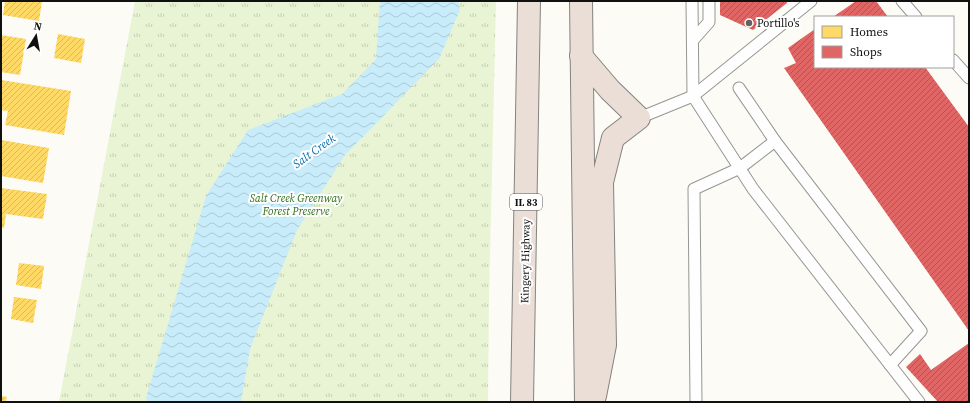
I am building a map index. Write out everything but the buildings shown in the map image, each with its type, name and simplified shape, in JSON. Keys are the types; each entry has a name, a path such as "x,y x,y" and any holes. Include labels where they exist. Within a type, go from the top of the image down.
{"highway":[{"name":"Kingery Highway","path":"522,402 529,1"},
{"path":"581,1 586,402"},
{"path":"581,56 610,90 639,118 613,138 602,182 604,346 594,402"}],"lane":[{"path":"692,1 693,96 753,189 919,402"},
{"path":"692,40 709,22 709,1"},
{"path":"639,118 693,96 811,1"},
{"path":"902,1 915,16"},
{"path":"954,61 969,78"},
{"path":"739,88 774,140 920,331 890,365"},
{"path":"696,402 694,190 740,168 774,140"}],"green space":[{"name":"Salt Creek Greenway Forest Preserve","path":"135,1 496,1 488,402 59,402"}],"water":[{"name":"Salt Creek","path":"380,1 458,1 460,10 439,59 345,155 297,230 250,349 241,402 147,402 146,398 206,196 248,130 342,94 376,59"}],"place":[{"name":"Portillo's","path":"749,23"}]}
